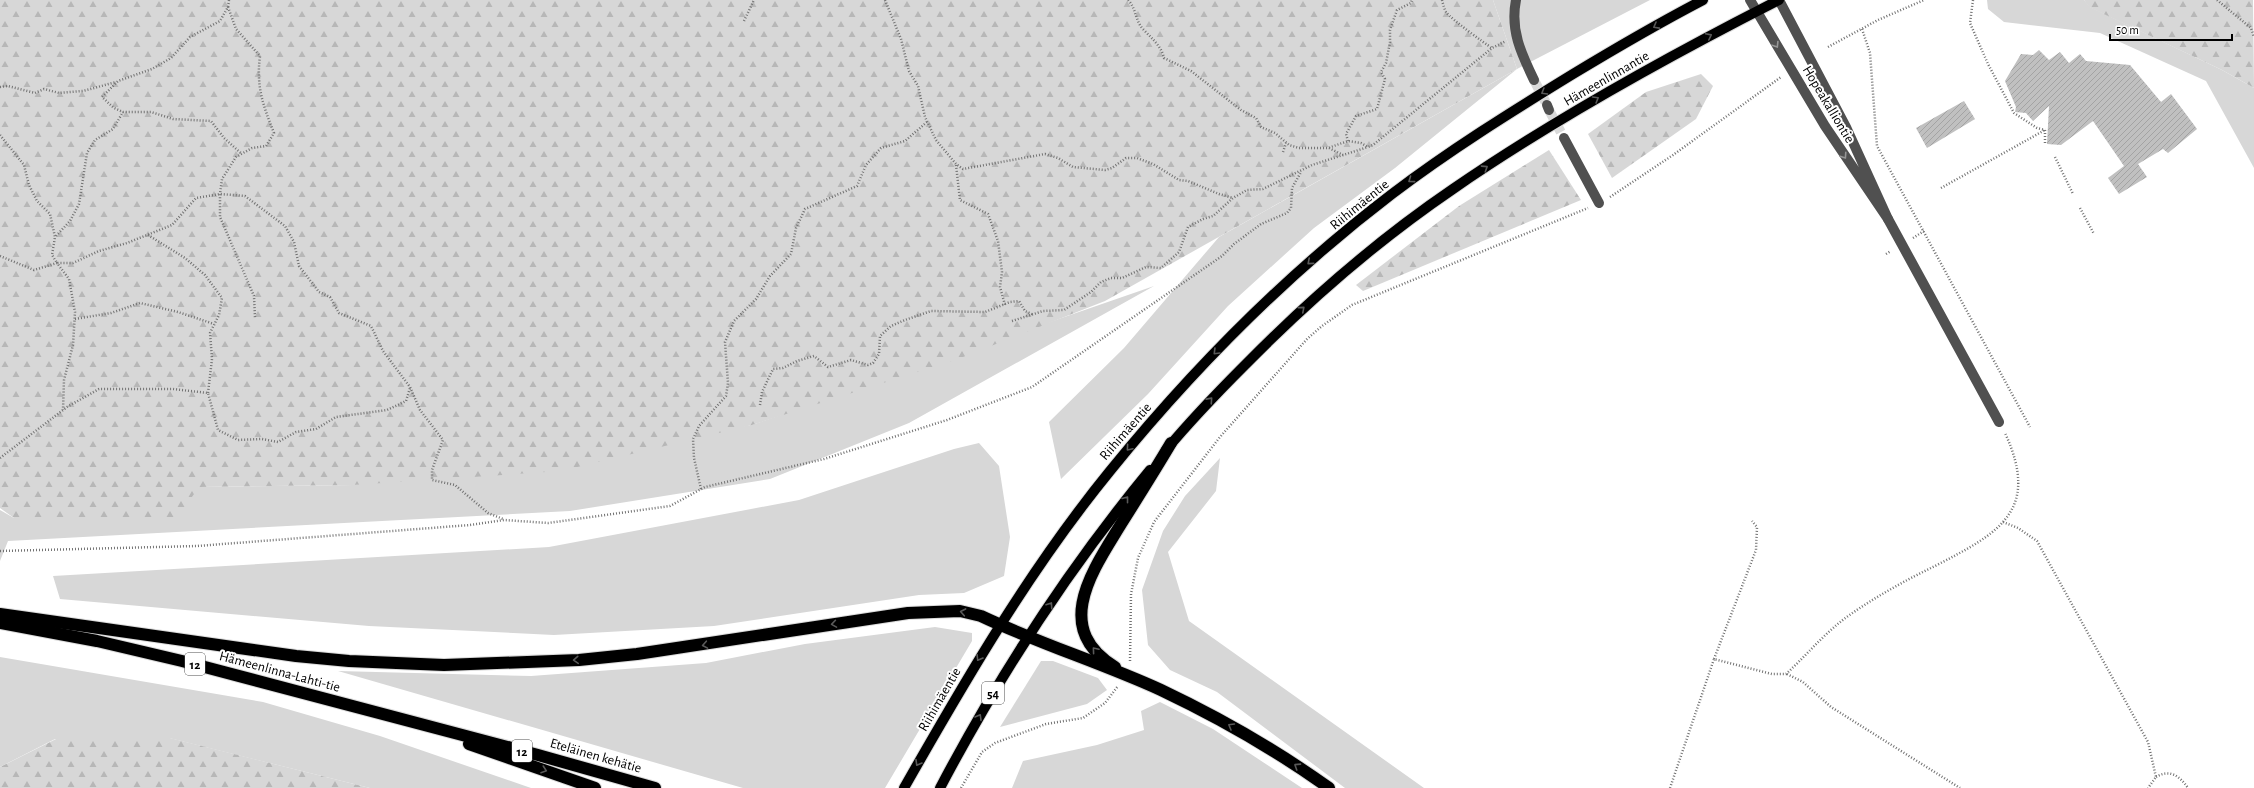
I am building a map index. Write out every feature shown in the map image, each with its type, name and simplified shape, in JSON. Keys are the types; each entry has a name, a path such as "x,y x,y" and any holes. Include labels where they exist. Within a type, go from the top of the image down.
{"highway":[{"path":"1138,681 1096,653 1086,639 1082,625 1083,594 1097,563 1171,443"},
{"path":"0,614 296,656 409,664 579,660 696,646 785,631 933,610 960,611 981,616 999,625 1138,681 1210,714 1264,745 1329,788"},
{"name":"Hämeenlinna-Lahti-tie","path":"0,623 97,641 182,661 388,716"},
{"path":"388,716 595,788"},
{"name":"Eteläinen kehätie","path":"388,716 655,788"}],"main road":[{"name":"Hämeenlinnantie","path":"1443,157 1550,88 1623,44 1703,0"},
{"name":"Hämeenlinnantie","path":"1171,443 1214,396 1287,323 1354,264 1452,189 1619,85 1779,0"},
{"name":"Riihimäentie","path":"904,788 999,625 1108,472 1202,366 1270,298 1391,195 1443,157"},
{"path":"1028,637 1095,540 1171,443"},
{"name":"54","path":"940,788 960,750 1028,637"}],"street":[{"path":"1516,0 1513,13 1515,36 1534,80"},
{"name":"Hopeakalliontie","path":"1750,0 1842,152 1888,220"},
{"name":"Hopeakalliontie","path":"1779,0 1846,127 1888,220 1999,422"},
{"path":"1564,138 1599,203"}],"path":[{"path":"0,87 8,86 35,93 44,89 59,93 83,91 152,69 171,58 190,37 220,21 228,7 229,0"},
{"path":"744,21 754,0"},
{"path":"885,0 901,39 909,71 918,86 928,122 936,140 956,164 968,169 980,165 1045,154 1058,158 1073,167 1105,170 1112,168 1126,158 1137,158 1153,164 1179,180 1188,181 1219,194 1233,198"},
{"path":"1128,0 1133,5 1143,28 1148,32 1162,51 1164,58 1191,72 1241,110 1256,118 1261,127 1275,133 1286,143 1299,148 1328,148 1348,141 1361,143 1368,147"},
{"path":"1348,141 1346,134 1356,116 1377,109 1385,79 1381,72 1386,63 1390,42 1390,30 1397,10 1411,3 1412,0"},
{"path":"1442,0 1451,17 1483,43 1492,48"},
{"path":"1828,47 1878,20 1924,0"},
{"path":"1973,0 1970,23 1988,64 2014,113 2037,128 2045,130"},
{"path":"2217,0 2251,28 2254,37"},
{"path":"228,7 236,29 260,56 257,75 261,101 274,133 266,146 252,148 236,157 222,179 220,194 220,217 254,296 255,318"},
{"path":"1862,29 1870,53 1877,146 2030,427"},
{"path":"1012,321 1043,312 1064,310 1091,292 1101,282 1111,278 1122,278 1146,267 1161,268 1179,252 1188,227 1203,219 1213,216 1233,198 1251,189 1263,188 1301,172 1312,165 1376,143 1408,115 1492,48 1515,36"},
{"path":"1130,662 1131,594 1138,558 1154,522 1220,438 1307,340 1322,326 1352,305 1599,203 1649,172 1785,74"},
{"path":"118,81 102,97 114,108 123,112 151,112 174,119 212,121 224,138 242,154"},
{"path":"55,237 70,221 79,204 88,154 95,140 113,129 123,112"},
{"path":"701,489 694,458 693,439 699,426 726,396 728,383 725,342 734,321 756,299 770,276 791,254 796,228 805,209 857,186 866,165 881,148 905,141 928,122"},
{"path":"2045,130 2045,143"},
{"path":"1941,188 2045,130"},
{"path":"0,135 24,165 29,185 37,201 50,214 55,237 52,255 69,279 75,319 73,345 64,380 63,410"},
{"path":"1282,152 1286,143"},
{"path":"1328,148 1343,155"},
{"path":"2055,157 2073,194"},
{"path":"956,164 960,200 988,214 998,241 1002,272 1000,286 1005,306"},
{"path":"0,551 197,546 462,525 504,520 548,523 670,506 701,489 824,459 947,420 1032,387 1222,256 1261,224 1287,213 1291,208 1292,188 1301,172"},
{"path":"0,256 34,270 57,263 73,263 99,251 148,235 172,225 196,198 220,194 245,196 285,226 294,242 299,266 319,292 330,297 339,313 371,326 383,351 410,387 420,410 443,440 432,470 432,480 455,485 488,514 504,520"},
{"path":"2080,208 2094,234"},
{"path":"148,235 180,254 205,275 222,298 219,315 210,333 212,359 208,393 218,430 238,440 262,439 278,442 296,432 316,429 336,417 387,410 406,401 410,387"},
{"path":"760,405 762,392 773,369 783,368 797,361 814,356 828,367 851,360 868,365 873,363 879,354 880,336 891,326 931,311 968,310 980,313 1005,306 1010,302 1019,301 1025,311 1034,315"},
{"path":"75,319 110,313 140,303 178,312 214,324"},
{"path":"0,458 63,410 99,389 173,389 208,393"},
{"path":"1786,674 1823,637 1850,614 1898,585 1974,546 1998,529 2013,508 2019,485 2013,451 1999,422"},
{"path":"1670,788 1714,659 1756,550 1757,527 1752,521"},
{"path":"2003,522 2018,528 2037,541 2148,742 2156,777"},
{"path":"1714,659 1772,674 1786,674 1803,682 1831,707 1960,788"},
{"path":"961,788 977,758 986,749 1008,737 1046,724 1083,718 1105,703 1118,686"},
{"path":"2148,788 2156,777 2162,773 2171,773 2177,776 2188,788"}],"green space":[{"path":"0,0 1493,0 1517,69 1105,301 958,359 752,425 561,471 353,485 199,487 177,518 14,518 0,508"},
{"path":"1493,0 1650,0 1517,69"},
{"path":"1987,0 2084,0 2090,7 2222,70 2254,88 2254,168 2206,81 2100,33 2004,22 1988,9"},
{"path":"2084,0 2253,0 2254,88 2222,70 2089,7"},
{"path":"1517,69 1395,168 1314,228 1228,306 1148,394 1061,479 1049,422 1124,348 1219,237"},
{"path":"1701,74 1713,86 1696,119 1612,178 1588,134 1646,92"},
{"path":"1549,150 1581,200 1363,291 1356,285 1459,206"},
{"path":"1154,286 909,423 770,479 570,511 8,541 0,561 0,510 14,518 199,487 353,485 752,425"},
{"path":"979,443 999,466 1010,537 1004,576 964,593 919,595 714,626 554,635 369,626 60,599 53,576 549,547 799,500 954,449"},
{"path":"1220,458 1216,491 1168,552 1189,621 1424,788 1345,788 1217,692 1170,670 1148,645 1142,590 1163,531 1185,496"},
{"path":"935,627 972,633 972,641 885,788 743,788 338,671 531,676 706,663 805,644"},
{"path":"0,657 263,702 380,736 531,788 370,788 169,738 55,739 0,767"},
{"path":"1041,661 1053,661 1098,678 1107,690 1087,704 1000,727"},
{"path":"1160,702 1213,729 1302,788 1012,788 1023,761 1097,745 1144,730 1141,711"},
{"path":"60,737 170,738 370,788 0,788 0,767"}],"building":[{"path":"2039,50 2049,60 2060,52 2069,63 2080,54 2086,61 2130,65 2161,102 2171,94 2197,129 2168,153 2163,149 2138,164 2147,177 2119,194 2108,178 2124,166 2093,121 2061,145 2047,144 2049,106 2033,121 2026,113 2015,112 2016,107 2005,81 2021,54 2033,55"},
{"path":"1964,101 1975,119 1927,148 1916,128"}],"tunnel":[{"path":"1534,80 1547,105"},
{"path":"1549,110 1564,138"}]}
